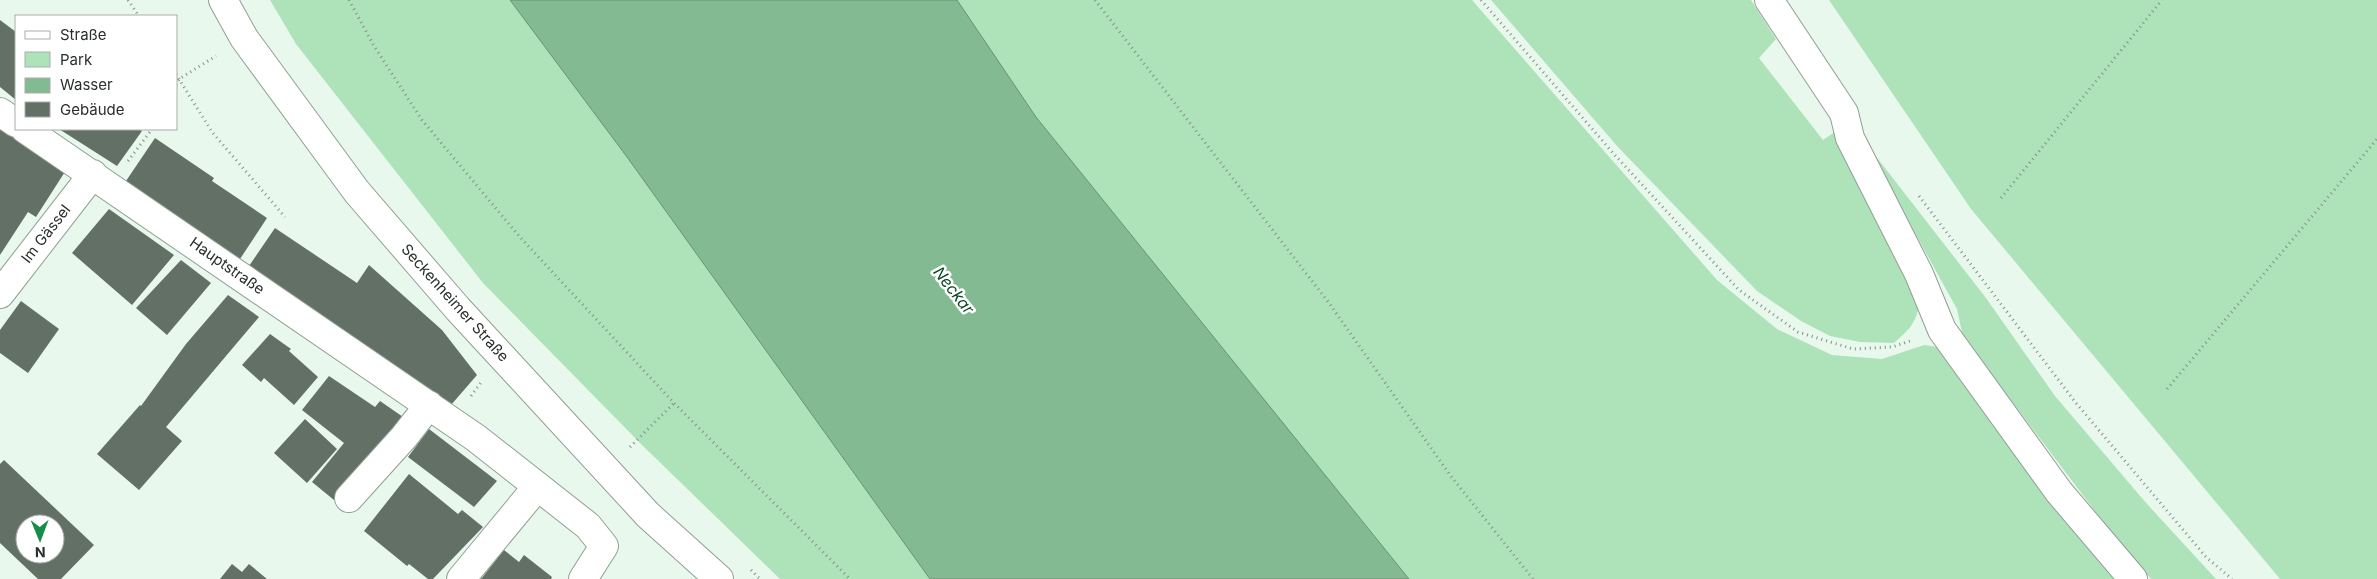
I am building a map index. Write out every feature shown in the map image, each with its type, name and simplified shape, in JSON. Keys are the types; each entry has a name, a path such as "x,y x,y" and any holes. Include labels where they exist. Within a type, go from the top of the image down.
{"street":[{"name":"Seckenheimer Straße","path":"223,0 244,38 357,192 458,309 648,515 719,579"},
{"path":"1770,0 1844,113 1850,138 1919,274 1942,330 2059,492 2133,579"},
{"path":"0,112 15,122"},
{"name":"Hauptstraße","path":"26,130 476,438 499,449 537,487 588,526 604,546 583,579"},
{"name":"Im Gässel","path":"0,294 101,180"},
{"path":"349,498 404,437 429,405"},
{"path":"461,579 537,487"}],"path":[{"path":"128,0 138,15"},
{"path":"349,0 374,46 422,120 519,236 674,403 850,579"},
{"path":"1095,0 1328,303 1450,475 1533,579"},
{"path":"1480,0 1613,153 1739,290 1798,332 1853,349 1892,348 1942,330"},
{"path":"2000,198 2162,0"},
{"path":"218,55 179,79 212,132 285,216"},
{"path":"101,180 151,130"},
{"path":"2167,389 2377,139"},
{"path":"1914,190 2076,403 2206,557 2232,579"},
{"path":"632,445 674,403"}],"green space":[{"path":"270,0 510,0 627,157 930,579 780,579 642,445 483,283 296,44"},
{"path":"957,0 1472,0 1717,280 1777,329 1832,355 1882,359 1924,345 1945,348 2119,579 1409,579 1036,117"},
{"path":"1491,0 1751,0 1776,39 1759,58 1823,140 1836,131 1897,251 1916,297 1918,310 1915,320 1909,328 1894,343 1860,342 1830,336 1801,321 1757,291 1617,146"},
{"path":"1829,0 2377,0 2377,579 2280,579 1971,209"},
{"path":"1864,141 1986,298 2055,396 2147,504 2216,579 2151,579 2107,527 1963,337 1957,309"}],"water":[{"name":"Neckar","path":"510,0 957,0 1036,117 1409,579 930,579 627,157"}],"building":[{"path":"0,20 15,31 15,99 0,87"},
{"path":"0,123 68,167 36,217 28,212 0,255"},
{"path":"61,130 142,131 117,166"},
{"path":"155,138 214,178 212,181 267,218 240,259 126,181"},
{"path":"109,209 174,255 132,305 72,253"},
{"path":"275,228 357,283 369,265 442,330 477,375 451,405 249,266"},
{"path":"181,260 211,283 167,335 136,308"},
{"path":"228,295 259,317 166,427 182,441 139,490 97,454 141,406 186,344"},
{"path":"21,301 59,329 28,373 0,353 0,330"},
{"path":"270,334 291,349 289,351 318,377 294,405 264,378 261,382 242,365"},
{"path":"329,376 375,407 380,401 406,419 334,500 312,482 344,443 302,410"},
{"path":"305,419 337,449 307,483 274,453"},
{"path":"429,429 497,481 474,507 408,457"},
{"path":"4,460 61,514 15,514 15,557 0,543 0,464"},
{"path":"409,474 458,514 462,510 483,527 433,579 428,579 409,564 407,566 364,531"},
{"path":"65,518 94,545 61,579 38,579 22,564 65,564"},
{"path":"504,550 519,562 524,555 552,577 551,579 481,579"},
{"path":"232,564 242,572 249,564 267,579 220,579"}]}
